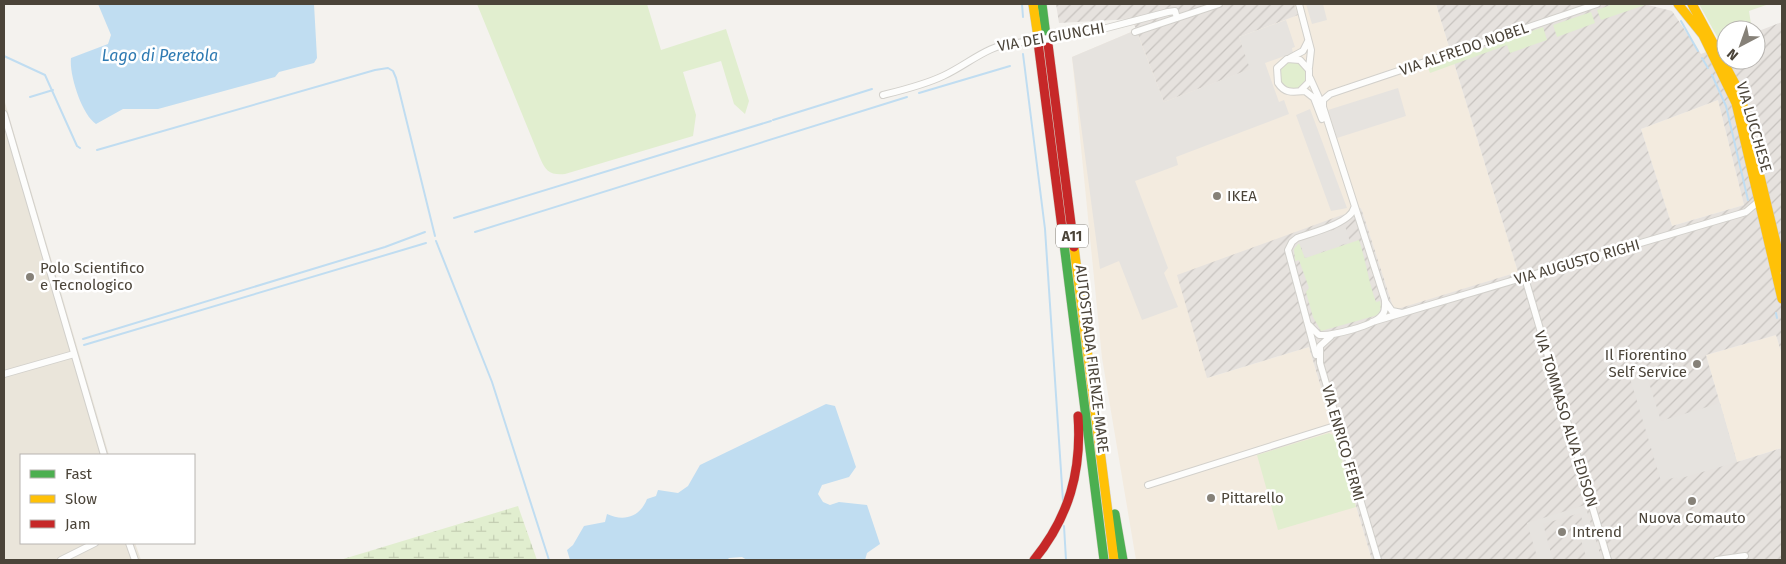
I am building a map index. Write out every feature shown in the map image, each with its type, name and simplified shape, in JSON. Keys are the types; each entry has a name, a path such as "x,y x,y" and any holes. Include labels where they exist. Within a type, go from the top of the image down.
{"main road":[{"name":"AUTOSTRADA FIRENZE-MARE","path":"1033,4 1042,40 1114,560"},
{"name":"AUTOSTRADA FIRENZE-MARE","path":"1042,4 1042,40 1066,265 1104,560"},
{"name":"VIA LUCCHESE","path":"1678,4 1692,20 1728,81 1738,110 1782,299"},
{"name":"VIA LUCCHESE","path":"1692,4 1740,93 1782,268"},
{"path":"1034,560 1050,543 1060,525 1074,491 1079,463 1080,432 1066,265"},
{"path":"1096,427 1123,560"}],"street":[{"path":"1135,32 1177,18 1197,7 1219,4"},
{"path":"1299,4 1311,50 1310,74 1306,86 1300,91"},
{"name":"VIA ALFREDO NOBEL","path":"1330,94 1597,4"},
{"name":"VIA DEI GIUNCHI","path":"883,95 943,76 990,48 1004,43 1018,43 1091,32 1175,10 1177,18"},
{"path":"1308,41 1300,53 1286,60 1276,71 1278,83 1287,92 1307,92 1315,101 1337,158 1385,300 1392,311 1406,313"},
{"path":"1286,60 1300,60 1310,74 1323,107 1337,158"},
{"path":"1314,85 1321,91 1330,94"},
{"path":"1323,107 1323,100 1330,94"},
{"path":"4,114 104,454"},
{"name":"VIA AUGUSTO RIGHI","path":"1372,322 1749,211 1759,201"},
{"path":"1320,363 1288,256 1288,248 1297,238 1341,222 1352,214 1354,208"},
{"path":"1749,211 1763,216"},
{"path":"1341,222 1353,222 1362,231"},
{"name":"VIA TOMMASO ALVA EDISON","path":"1525,278 1608,560"},
{"path":"1309,325 1319,335 1336,333 1372,322 1384,313 1385,300"},
{"name":"VIA ENRICO FERMI","path":"1336,333 1324,340 1320,346 1320,363 1378,560"},
{"path":"4,374 74,354"},
{"path":"1148,485 1338,425"},
{"path":"61,560 93,544"},
{"path":"129,544 134,560"},
{"path":"1717,560 1745,556"}],"shaded area":[{"path":"1056,4 1294,4 1298,15 1239,37 1251,69 1164,102 1132,19 1059,23"},
{"path":"1294,4 1436,4 1518,272 1394,311 1361,208 1207,378 1309,347 1372,560 1136,560 1102,358 1072,57 1136,30 1239,37 1297,15"},
{"path":"1306,4 1323,4 1327,20 1312,24"},
{"path":"1436,4 1644,4 1672,11 1701,54 1716,48 1716,70 1766,70 1766,28 1782,22 1782,355 1776,335 1706,355 1737,462 1782,448 1782,558 1779,560 1372,560 1309,347 1207,378 1177,275 1361,208 1394,310 1518,272","holes":["1718,100 1744,205 1672,226 1641,129"]},
{"path":"1286,20 1295,47 1292,48 1293,53 1265,63 1279,102 1284,100 1289,114 1176,157 1178,165 1135,181 1168,268 1164,273 1178,307 1142,320 1119,261 1100,269 1072,57 1136,30 1164,102 1250,69 1239,37"},
{"path":"1398,88 1406,116 1337,138 1328,110"},
{"name":"Polo Scientifico e Tecnologico","path":"4,99 109,454 20,454 20,544 135,544 141,560 4,560"},
{"path":"1718,100 1744,205 1672,226 1641,129"},
{"path":"1310,109 1347,208 1331,211 1296,115"},
{"path":"1345,226 1350,242 1305,258 1299,241"},
{"path":"1776,335 1782,355 1782,448 1737,462 1706,355"},
{"path":"1646,373 1661,421 1720,403 1737,462 1678,479 1677,477 1661,481 1630,378"},
{"path":"1585,505 1602,560 1587,560 1581,540 1588,538 1580,513 1543,524 1553,560 1538,560 1527,523"}],"green space":[{"path":"477,4 647,4 661,50 726,29 749,101 745,114 734,104 721,61 683,72 696,115 693,136 565,174 549,172 544,167 540,158"},
{"path":"1613,4 1648,4 1601,20 1597,10"},
{"path":"1699,4 1769,4 1749,11 1750,20 1716,20 1716,35"},
{"path":"1591,12 1595,23 1557,37 1553,25"},
{"path":"1543,27 1547,40 1510,53 1507,45 1430,73 1428,68"},
{"path":"1293,62 1303,66 1307,76 1303,86 1293,90 1283,86 1279,76 1283,66"},
{"path":"1359,240 1376,302 1380,301 1380,312 1378,315 1321,331 1313,317 1306,292 1309,288 1299,260 1295,261 1294,249 1299,243 1305,258"},
{"path":"1329,433 1335,436 1356,507 1278,530 1257,455"},
{"path":"518,506 537,560 340,560"}],"water":[{"name":"Lago di Peretola","path":"98,4 314,4 317,58 314,63 279,72 275,77 158,109 123,109 96,124 81,104 74,84 71,58 108,44 111,35"},
{"path":"826,404 835,406 856,467 849,477 822,485 818,494 823,502 830,505 839,502 867,505 880,544 867,553 865,560 747,560 742,557 729,558 727,560 570,560 567,550 573,545 584,526 605,522 607,514 625,518 636,514 647,499 656,496 658,490 678,493 688,486 700,465"}],"waterway":[{"path":"1022,4 1023,17"},
{"path":"1681,21 1698,51"},
{"path":"1023,54 1045,229 1063,501"},
{"path":"4,56 45,75 77,146 80,148"},
{"path":"1702,58 1708,68"},
{"path":"919,93 1010,66"},
{"path":"97,150 375,70 388,68 393,71 396,78 435,236"},
{"path":"1712,75 1726,106 1748,200"},
{"path":"773,120 872,89"},
{"path":"30,97 53,90"},
{"path":"475,232 907,97"},
{"path":"454,218 771,121"},
{"path":"83,339 385,247 425,232"},
{"path":"436,241 492,382 549,560"},
{"path":"84,345 426,243"},
{"path":"1776,313 1777,318"},
{"path":"1064,526 1066,560"}],"traffic: fast":[{"path":"1042,4 1046,36"},
{"path":"1063,236 1104,560"},
{"path":"1115,514 1123,560"}],"traffic: slow":[{"path":"1033,4 1038,37"},
{"path":"1678,4 1703,35 1736,103 1782,299"},
{"path":"1692,4 1740,93 1782,268"},
{"path":"1074,247 1114,560"}],"traffic: jam":[{"path":"1038,42 1063,236"},
{"path":"1048,44 1074,247"},
{"path":"1034,560 1056,527 1071,493 1078,456 1078,416"}],"place":[{"name":"IKEA","path":"1217,196"},
{"name":"Polo Scientifico e Tecnologico","path":"30,277"},
{"name":"Il Fiorentino Self Service","path":"1697,364"},
{"name":"Pittarello","path":"1211,498"},
{"name":"Nuova Comauto","path":"1692,501"},
{"name":"Intrend","path":"1562,532"}]}
